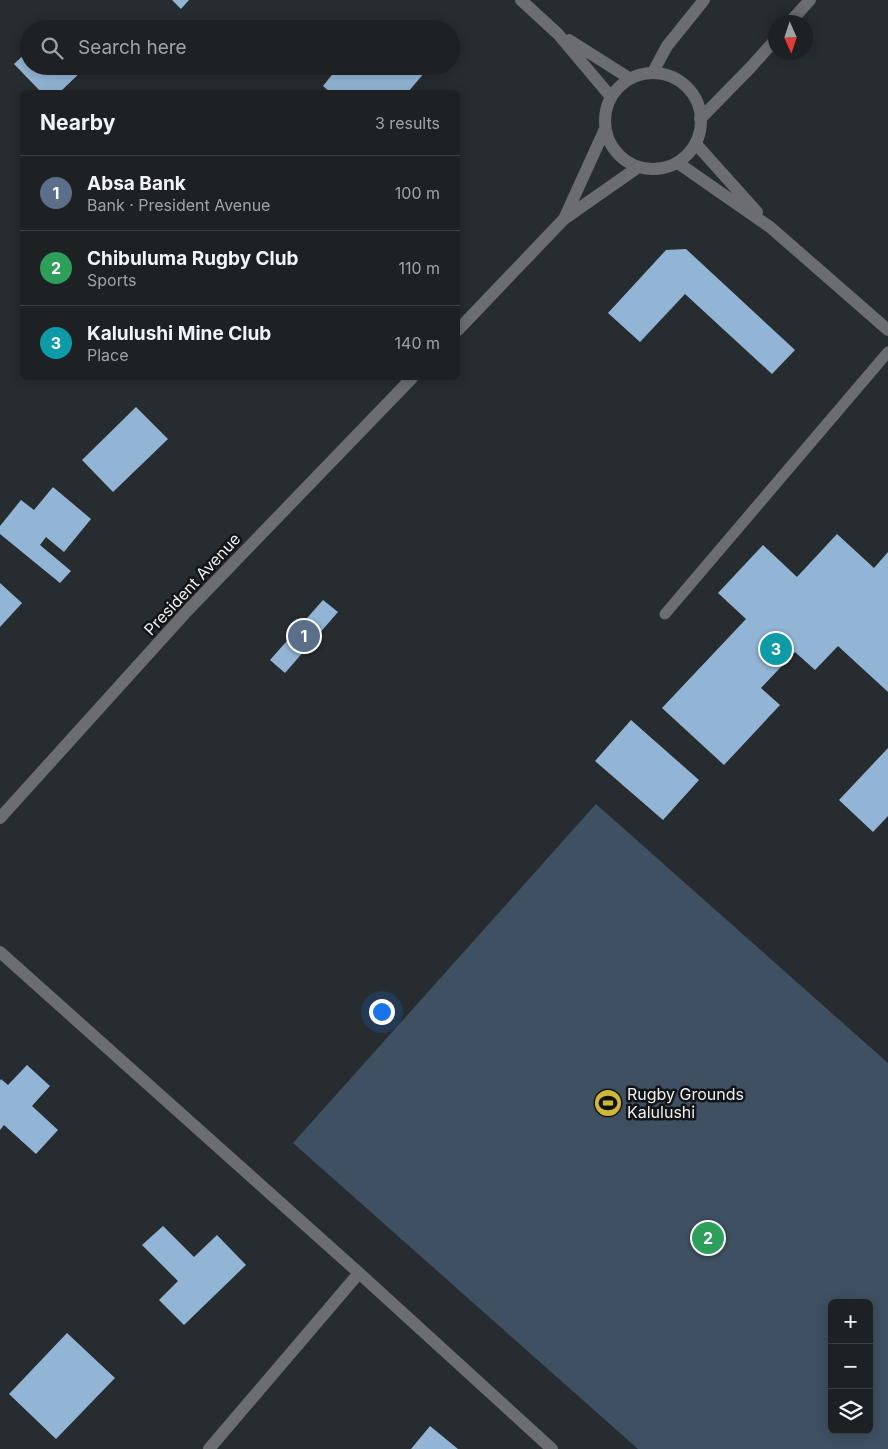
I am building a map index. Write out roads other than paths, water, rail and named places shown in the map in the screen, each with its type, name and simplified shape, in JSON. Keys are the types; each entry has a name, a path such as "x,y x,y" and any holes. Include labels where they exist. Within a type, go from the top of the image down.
{"street":[{"path":"522,0 558,34 611,97"},
{"path":"653,72 667,46 704,0"},
{"path":"796,15 810,0"},
{"path":"558,34 630,78"},
{"path":"700,119 768,48"},
{"path":"460,328 564,219 637,168 659,168 678,163 696,144 700,133 700,110 696,101 687,86 678,79 662,73 639,74 624,82 614,91 606,112 605,129 608,140 620,156 637,168"},
{"path":"564,219 605,129"},
{"path":"696,144 770,227"},
{"path":"678,163 770,227 888,330"},
{"name":"President Avenue","path":"0,818 188,610 410,380"},
{"path":"0,952 359,1272 552,1449"},
{"path":"209,1449 359,1272"}],"lane":[{"path":"664,614 888,352"}],"place":[{"name":"Absa Bank","path":"304,636"},
{"name":"Kalulushi Mine Club","path":"776,649"},
{"name":"Rugby Grounds Kalulushi","path":"608,1103"},
{"name":"Chibuluma Rugby Club","path":"708,1238"}]}
